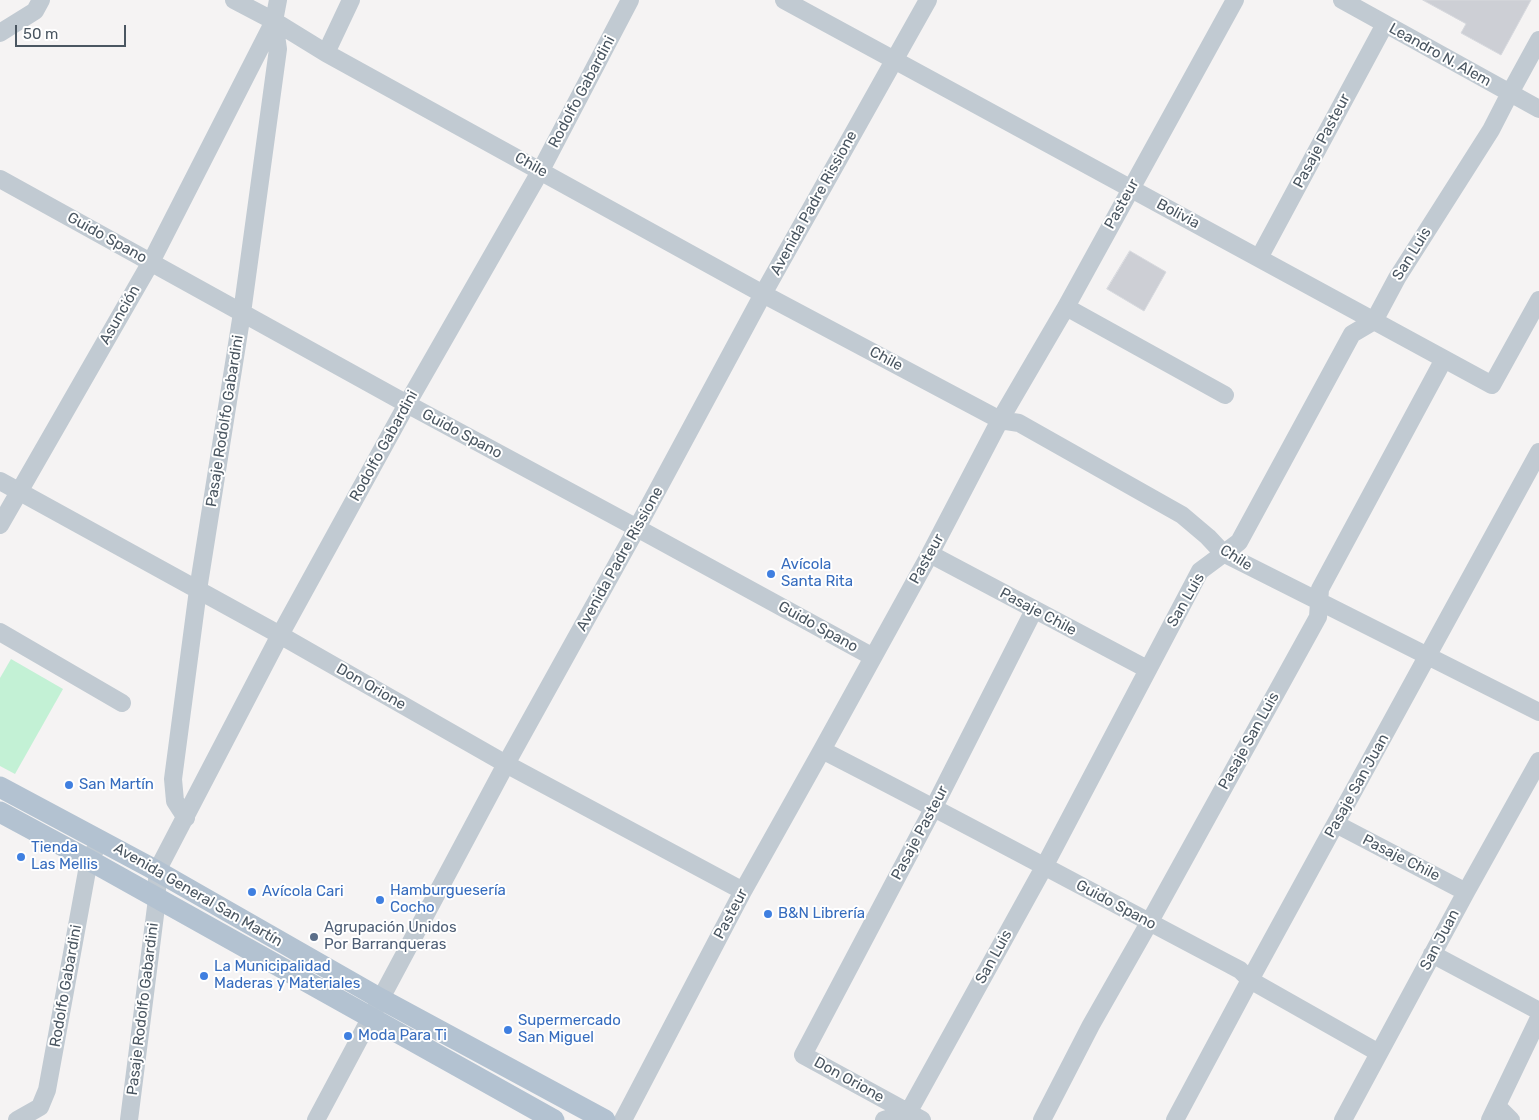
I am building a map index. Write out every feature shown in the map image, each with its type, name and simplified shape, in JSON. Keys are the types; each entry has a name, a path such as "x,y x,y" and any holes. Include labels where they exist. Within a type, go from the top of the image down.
{"main road":[{"name":"Avenida General San Martín","path":"0,786 157,871 554,1120"},
{"name":"Avenida General San Martín","path":"0,812 157,898 605,1120"}],"street":[{"path":"0,34 35,11 41,0"},
{"name":"Chile","path":"234,0 763,294 1000,420 1019,423 1182,515 1208,536 1223,553 1539,712"},
{"path":"274,21 278,0"},
{"path":"326,52 351,0"},
{"name":"Rodolfo Gabardini","path":"157,898 157,871 280,635 407,404 541,170 630,0"},
{"name":"Bolivia","path":"784,0 1492,385 1539,300"},
{"name":"Avenida Padre Rissione","path":"316,1120 506,764 637,528 763,294 928,0"},
{"name":"Pasteur","path":"622,1120 743,892 930,554 1000,420 1066,307 1235,0"},
{"name":"Leandro N. Alem","path":"1342,0 1539,109"},
{"name":"Asunción","path":"0,525 151,262 274,21"},
{"name":"Pasaje Rodolfo Gabardini","path":"186,818 175,801 173,779 198,590 242,313 278,49 274,21"},
{"name":"Pasaje Pasteur","path":"1259,258 1385,24"},
{"name":"San Luis","path":"916,1116 1147,669 1200,571 1239,542 1352,334 1374,321 1397,278 1491,130 1539,40"},
{"name":"Guido Spano","path":"0,179 407,404 873,657"},
{"path":"1066,307 1225,395"},
{"name":"Pasaje San Luis","path":"1042,1120 1091,1025 1318,617 1320,589 1444,358"},
{"name":"Pasaje San Juan","path":"1175,1120 1539,452"},
{"name":"Don Orione","path":"0,481 280,635 506,764 743,892"},
{"name":"Pasaje Chile","path":"930,554 1147,669"},
{"name":"Pasaje Pasteur","path":"803,1055 934,807 1034,610"},
{"path":"0,632 122,703"},
{"name":"Guido Spano","path":"822,750 934,807 1240,970 1250,980 1379,1053"},
{"name":"San Juan","path":"1343,1120 1539,761"},
{"name":"Pasaje Chile","path":"1336,824 1466,892"},
{"name":"Rodolfo Gabardini","path":"17,1120 40,1107 47,1090 89,860 101,840"},
{"name":"Pasaje Rodolfo Gabardini","path":"129,1120 157,898"},
{"path":"1432,954 1539,1011"},
{"path":"1511,1120 1494,1113 1539,1018"},
{"name":"Don Orione","path":"803,1055 916,1116"},
{"path":"884,1120 916,1116"}],"green space":[{"path":"11,659 63,689 15,774 0,766 0,678"}],"building":[{"path":"1423,0 1531,0 1501,55 1461,33 1466,24"},
{"path":"1130,251 1166,272 1144,311 1107,289"}],"place":[{"name":"Avícola Santa Rita","path":"771,574"},
{"name":"San Martín","path":"69,785"},
{"name":"Tienda Las Mellis","path":"21,857"},
{"name":"Avícola Cari","path":"252,892"},
{"name":"Hamburguesería Cocho","path":"380,900"},
{"name":"B&N Librería","path":"768,914"},
{"name":"Agrupación Unidos Por Barranqueras","path":"314,937"},
{"name":"La Municipalidad Maderas y Materiales","path":"204,976"},
{"name":"Supermercado San Miguel","path":"508,1030"},
{"name":"Moda Para Ti","path":"348,1036"}]}
